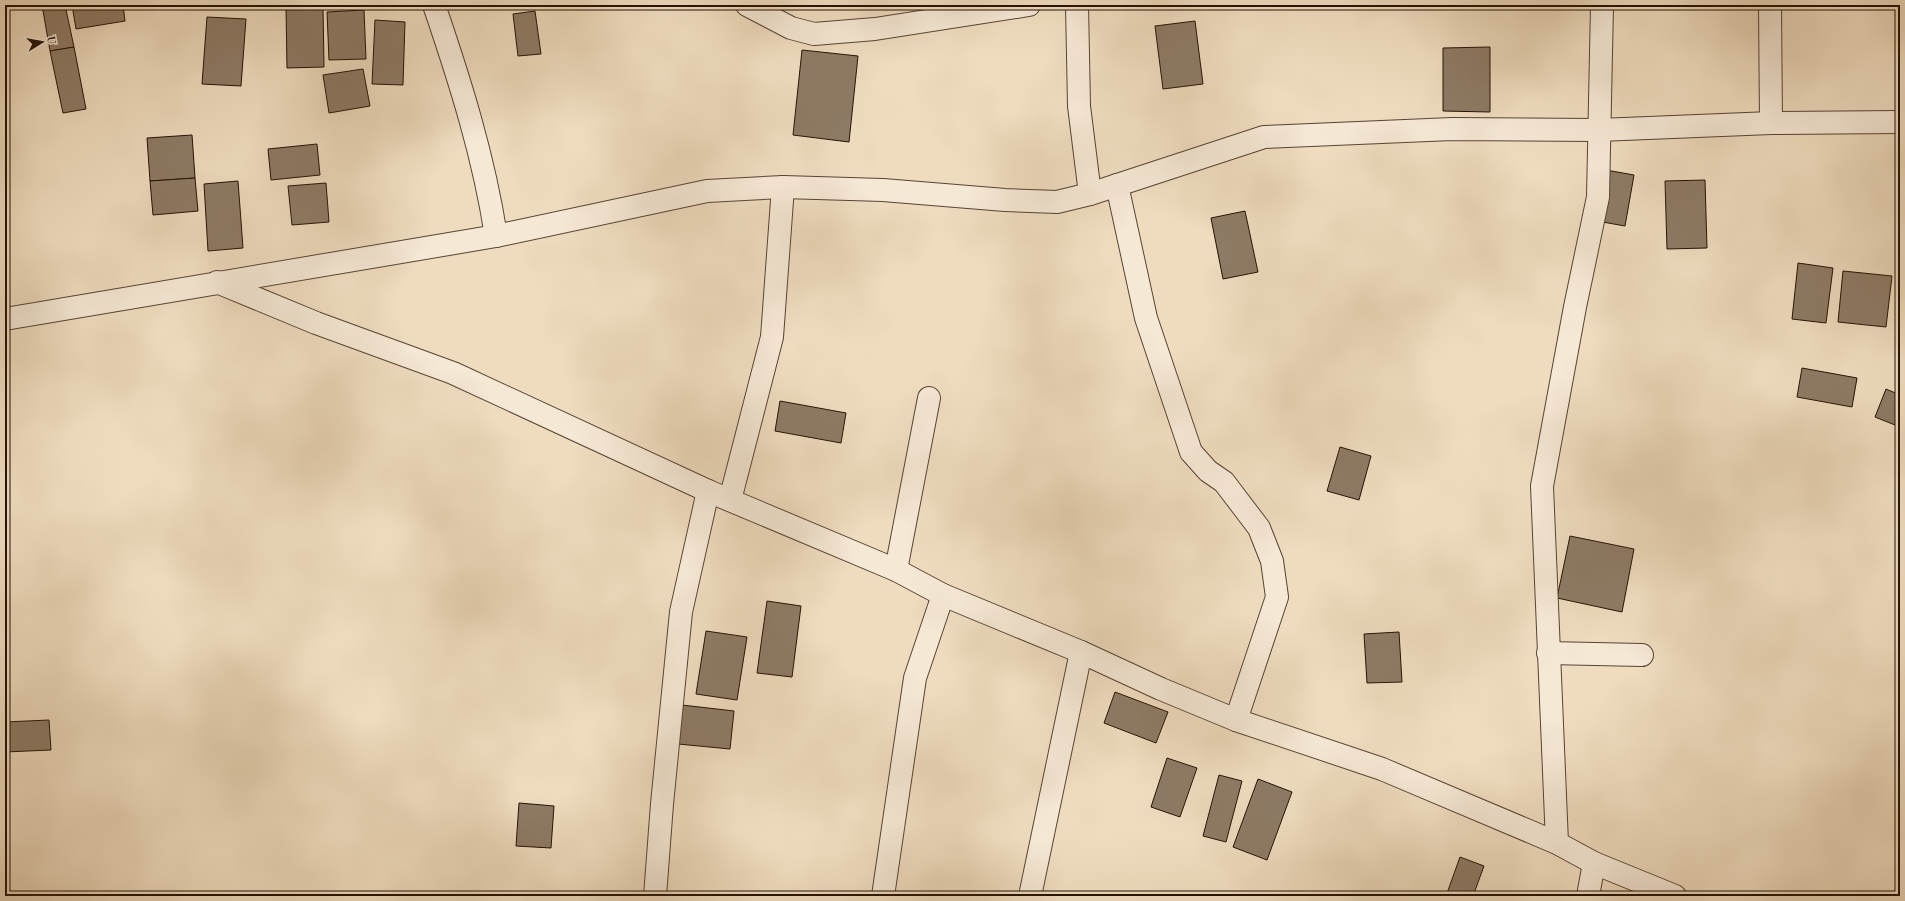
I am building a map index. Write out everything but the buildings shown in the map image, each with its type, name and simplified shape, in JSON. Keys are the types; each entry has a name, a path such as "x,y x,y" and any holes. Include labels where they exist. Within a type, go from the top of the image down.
{"street":[{"path":"434,5 462,86 489,191 496,236"},
{"path":"747,5 791,28 814,34 875,29 1029,5"},
{"path":"1077,5 1079,106 1090,194"},
{"path":"1557,843 1542,486 1575,307 1598,197 1602,5"},
{"path":"1770,5 1771,123"},
{"path":"5,319 216,282 496,236 707,191 783,188 883,190 1005,200 1057,202 1090,194 1264,137 1452,128 1599,130 1771,123 1900,122"},
{"path":"1117,185 1146,318 1191,452 1208,471 1224,482 1259,528 1272,561 1277,597 1236,720"},
{"path":"730,500 772,337 783,188"},
{"path":"216,282 316,323 453,373 708,491 896,570 943,594 1081,652 1161,689 1236,720 1382,769 1557,843 1594,863 1675,896"},
{"path":"896,570 929,398"},
{"path":"655,896 662,804 681,612 708,491"},
{"path":"883,896 915,678 943,594"},
{"path":"1030,896 1081,652"},
{"path":"1548,654 1642,655"},
{"path":"1588,896 1594,863"}]}
